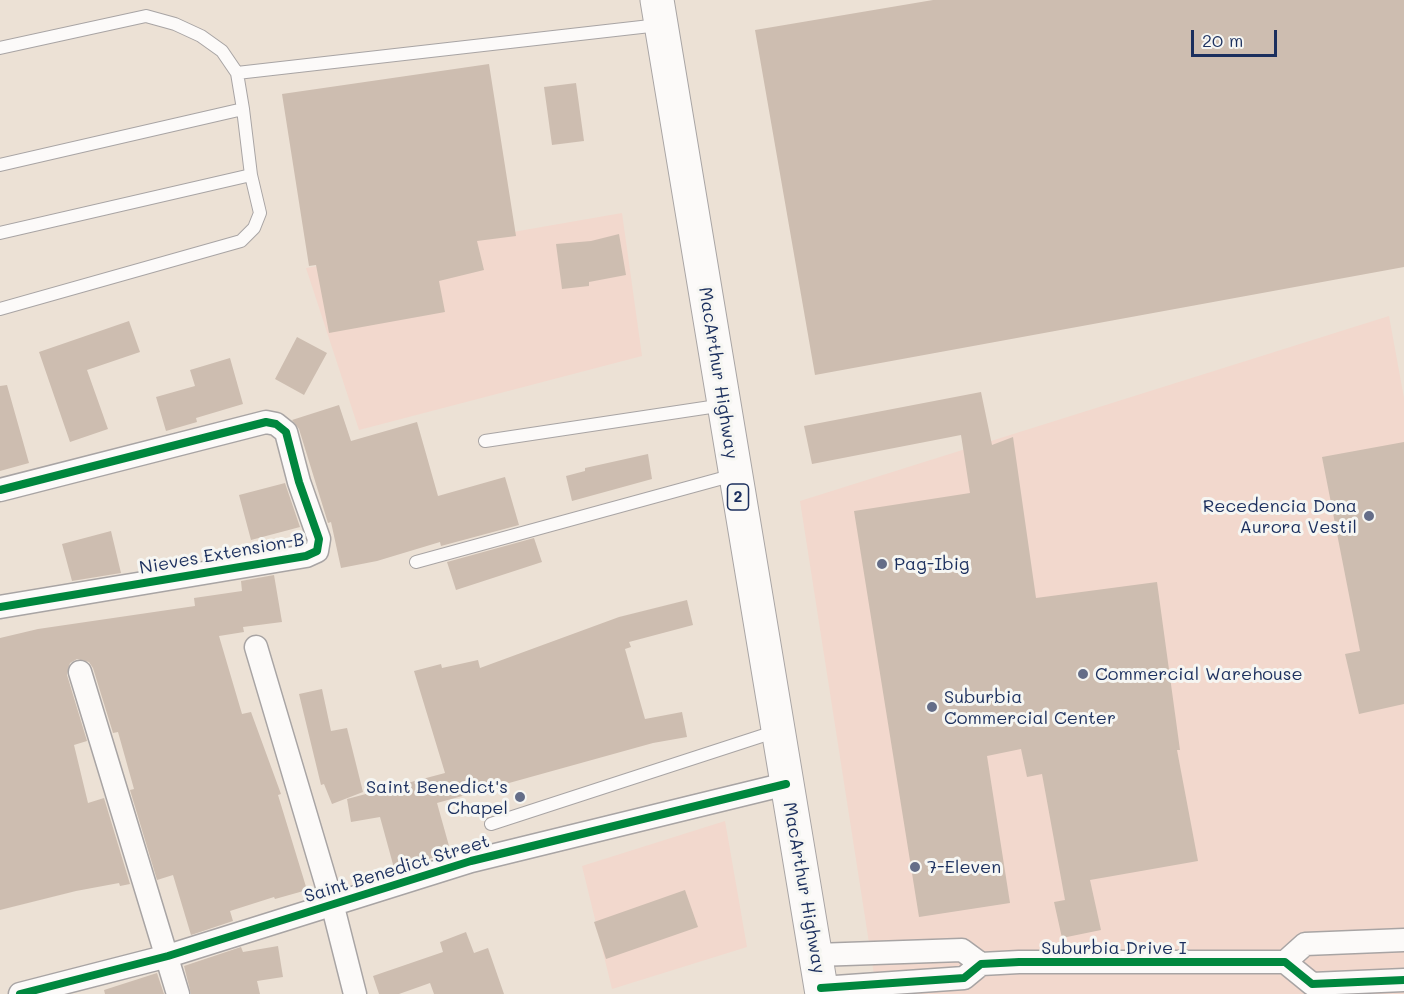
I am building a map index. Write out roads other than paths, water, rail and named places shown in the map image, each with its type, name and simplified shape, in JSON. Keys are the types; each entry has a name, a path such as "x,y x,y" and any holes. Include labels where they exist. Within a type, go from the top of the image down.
{"highway":[{"name":"MacArthur Highway","path":"659,12 821,991"}],"street":[{"name":"Nieves Extension-B","path":"0,490 266,422 276,424 286,432 299,482 319,538 317,551 306,556 0,607"},
{"path":"256,647 332,903 355,994"},
{"path":"80,672 178,994"},
{"name":"Saint Benedict Street","path":"20,994 168,956 332,903 489,856 786,784"},
{"path":"1404,940 1305,944 1285,962 1312,984 1404,980"},
{"name":"Suburbia Drive I","path":"816,955 962,950 981,964 1285,962"},
{"name":"Suburbia Drive I","path":"821,991 964,978 981,964"}],"lane":[{"path":"237,74 524,43 586,32 659,12"},
{"path":"0,48 146,16 175,24 201,36 222,51 237,74 251,175 260,213 255,228 241,241 0,309"},
{"path":"0,165 243,109"},
{"path":"0,232 251,175"},
{"path":"485,441 724,405"},
{"path":"416,562 735,475"},
{"path":"491,824 777,731"}],"place":[{"name":"Recedencia Dona Aurora Vestil","path":"1369,516"},
{"name":"Pag-Ibig","path":"882,564"},
{"name":"Commercial Warehouse","path":"1083,674"},
{"name":"Suburbia Commercial Center","path":"932,707"},
{"name":"Saint Benedict's Chapel","path":"520,797"},
{"name":"7-Eleven","path":"915,867"}]}
